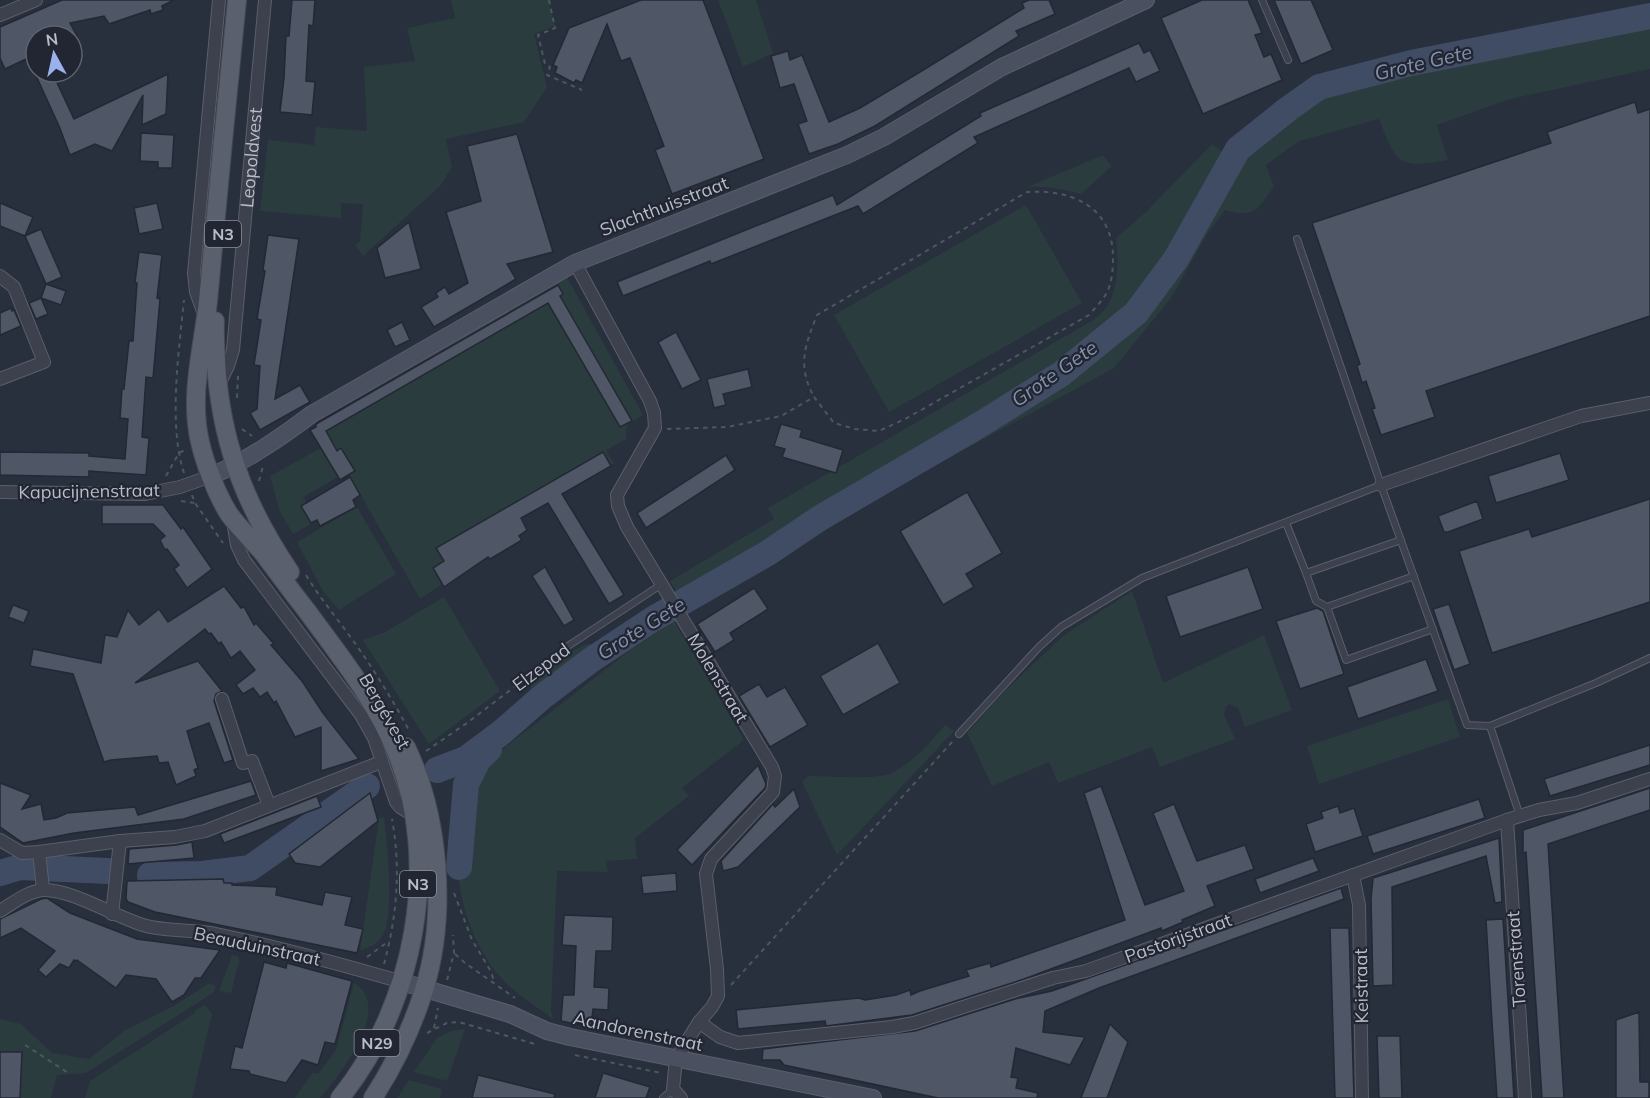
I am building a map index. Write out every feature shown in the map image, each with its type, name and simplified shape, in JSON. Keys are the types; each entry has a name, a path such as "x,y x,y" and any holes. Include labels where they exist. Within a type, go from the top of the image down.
{"main road":[{"name":"Leopoldvest","path":"212,476 200,443 196,411 237,0"},
{"name":"Leopoldvest","path":"235,466 225,431 214,340 245,0"},
{"name":"Bergévest","path":"235,466 268,538 381,699 414,763 421,782 434,844 437,888 434,936 425,988"},
{"name":"Bergévest","path":"212,476 232,517 307,612 370,701 397,752 413,815 419,875 416,912 402,981"},
{"name":"N29","path":"340,1098 368,1059 389,1017 402,981"},
{"name":"N29","path":"373,1098 393,1066 425,988"}],"street":[{"path":"0,15 36,0"},
{"name":"Leopoldvest","path":"206,319 196,292 194,273 219,0"},
{"name":"Leopoldvest","path":"218,385 233,350 265,0"},
{"name":"Slachthuisstraat","path":"212,476 235,466 312,414 575,262 846,155 884,137 1002,67 1146,0"},
{"path":"575,262 650,401 655,428"},
{"path":"0,276 14,287 44,362 0,379"},
{"path":"1381,485 1581,416 1650,403"},
{"name":"Molenstraat","path":"655,428 617,495 618,506 627,527 772,767 775,776 775,785 768,799 711,859 706,874 718,996"},
{"name":"Kapucijnenstraat","path":"0,492 145,494 180,488 212,476"},
{"name":"Bergévest","path":"232,517 237,545 244,560 355,705 374,738 396,802 413,815"},
{"path":"222,699 243,763 252,761 269,805"},
{"path":"0,840 22,852 39,857 120,841 174,837 205,831 381,762"},
{"name":"Pastorijstraat","path":"699,1022 720,1037 738,1043 914,1023 1053,978 1086,971 1507,820 1539,810 1577,803 1650,779"},
{"name":"Torenstraat","path":"1507,820 1525,1098"},
{"path":"112,914 120,841"},
{"path":"0,911 32,892 43,890 39,857"},
{"name":"Keistraat","path":"1353,875 1359,905 1362,1098"},
{"name":"Beauduinstraat","path":"43,890 61,891 112,914 146,926 213,934 402,981"},
{"name":"Aandorenstraat","path":"402,981 510,1014 547,1031 873,1098"},
{"path":"677,1094 676,1059 718,996"}],"lane":[{"path":"1262,0 1288,60"},
{"path":"1297,239 1381,485 1467,725 1490,726 1596,683 1650,658"},
{"path":"959,734 1039,647 1061,627 1142,578 1381,485"},
{"path":"1286,523 1316,601 1328,607 1346,660 1433,629"},
{"path":"1306,573 1401,540"},
{"path":"1328,607 1414,576"},
{"name":"Elzepad","path":"568,646 665,589"},
{"path":"1490,726 1520,816"},
{"path":"663,1098 677,1094"}],"path":[{"path":"549,0 555,28 538,35 545,64 550,67 547,75 582,90"},
{"path":"1048,191 1067,195 1085,203 1102,219 1110,233 1113,270 1107,292 1089,315 907,418 879,431 855,429 834,423 814,398 806,384 804,350 817,315 1027,192 1048,191"},
{"path":"655,428 727,427 781,417 814,398"},
{"path":"145,494 168,474 179,453"},
{"name":"Bergévest","path":"302,567 318,595 385,687 414,740"},
{"name":"Elzepad","path":"422,754 467,723 568,646"},
{"path":"718,996 733,984 959,734"},
{"path":"380,975 391,939 397,901 397,872 390,811"},
{"path":"453,890 472,940 495,983 465,963 454,952"},
{"path":"346,966 365,959 391,939"},
{"path":"427,1033 434,1028"},
{"path":"25,1045 70,1074"}],"shaded area":[{"path":"451,0 548,0 555,26 534,34 547,87 524,122 446,139 452,167 440,186 363,256 355,245 360,241 363,204 341,203 341,218 260,211 268,140 314,145 316,127 367,131 364,67 415,61 407,28 455,18"},
{"path":"718,0 756,0 773,53 743,67"},
{"path":"1650,16 1650,69 1510,99 1437,125 1448,160 1419,164 1402,160 1390,146 1379,119 1299,141 1266,165 1274,187 1255,210 1243,213 1225,210 1206,236 1171,298 1114,368 905,482 798,547 791,531 680,597 670,581 774,519 768,508 1095,319 1104,311 1112,297 1116,281 1116,238 1146,212 1212,144 1223,152 1238,149 1319,87 1411,63"},
{"path":"1103,155 1112,166 1081,194 1054,188 1027,187"},
{"path":"1026,205 1082,303 889,412 834,315"},
{"path":"567,277 643,415 627,425 626,439 606,450 614,463 522,517 527,528 420,599 319,422"},
{"path":"321,448 338,477 303,497 307,504 349,480 359,497 293,534 280,512 270,476"},
{"path":"357,507 396,574 339,610 324,593 297,542"},
{"path":"1132,591 1163,683 1264,635 1292,710 1245,727 1238,708 1229,704 1224,715 1235,739 1160,767 1152,747 1058,783 1049,762 992,786 967,733 1004,692 1064,635"},
{"path":"444,597 500,691 429,744 363,640 385,632"},
{"path":"674,621 744,740 682,788 689,796 635,838 637,859 606,861 608,872 557,871 551,1010 553,1019 503,980 490,965 480,947 464,907 460,886 456,845 458,825 469,815 475,778 486,762 628,652"},
{"path":"587,644 600,645 531,690 534,677 570,652"},
{"path":"1448,699 1460,737 1319,784 1307,746"},
{"path":"945,725 954,731 837,855 802,782 808,776 864,777 892,773 914,758"},
{"path":"384,817 389,878 387,925 379,941 360,951 379,818"},
{"path":"232,955 239,957 239,962 231,993 219,991"},
{"path":"209,983 216,986 213,993 86,1073 57,1075 51,1098 0,1098 0,1019 21,1024 52,1053 89,1059 124,1031 179,1003"},
{"path":"354,983 365,994 368,1008 366,1024 360,1041 320,1098 295,1098 313,1072 318,1074 336,1050"},
{"path":"205,1005 212,1014 192,1098 85,1098 90,1081"},
{"path":"465,1029 447,1081 414,1072 437,1038 451,1031"},
{"path":"409,1080 442,1089 440,1098 397,1098"}],"building":[{"path":"62,0 174,0 162,6 163,10 151,14 150,10 109,24 104,16 71,24 24,24 24,60 5,69 0,58 0,27"},
{"path":"292,0 315,0 313,26 309,25 306,81 315,82 312,115 280,112 286,36 289,36"},
{"path":"641,0 703,0 764,159 672,194 655,150 664,146 630,58 621,61 607,24 582,83 576,80 574,83 555,73 557,67 553,65 569,28"},
{"path":"1029,0 1049,0 1055,14 1016,31 1019,36 875,126 838,144 809,154 798,124 807,121 794,84 780,88 771,56 788,51 790,60 802,55 829,122 860,108 920,72 1024,8 1022,3"},
{"path":"1202,0 1248,0 1262,33 1255,35 1264,57 1271,54 1282,80 1203,114 1161,18"},
{"path":"1274,0 1311,0 1333,50 1301,64"},
{"path":"1139,43 1144,53 1150,50 1160,71 1136,82 1129,68 974,137 978,143 863,214 858,206 623,296 617,282 833,195 837,205 981,116 980,113"},
{"path":"168,74 166,114 142,125 143,95 112,151 95,144 70,155 40,84 58,84 74,119"},
{"path":"1635,102 1638,113 1650,109 1650,316 1426,391 1435,417 1381,435 1372,409 1375,408 1366,381 1362,383 1357,366 1360,364 1312,223 1551,143 1547,132"},
{"path":"141,133 174,135 172,168 158,168 158,162 140,161"},
{"path":"517,134 553,252 507,264 516,279 434,327 421,307 438,297 436,293 445,287 449,294 468,283 446,212 481,201 467,146"},
{"path":"0,203 33,217 25,236 0,226"},
{"path":"157,203 163,229 139,234 134,208"},
{"path":"409,222 421,269 385,278 377,248"},
{"path":"41,229 62,277 46,284 25,236"},
{"path":"268,235 299,239 275,399 300,385 310,402 260,430 250,413 257,409 260,366 254,365 261,320 257,319"},
{"path":"139,252 162,255 157,298 160,299 153,378 146,377 142,437 149,438 146,475 89,471 89,477 0,475 0,452 89,453 89,456 125,459 128,419 120,418 129,341 133,341 137,283 135,282"},
{"path":"46,284 66,291 61,305 41,298"},
{"path":"558,285 563,294 560,296 632,421 620,427 548,303 326,431 337,451 341,448 355,471 340,480 310,430 316,427 316,424"},
{"path":"41,298 48,314 36,319 29,303"},
{"path":"11,308 21,326 0,335 0,313"},
{"path":"402,322 410,340 395,347 387,330"},
{"path":"676,332 701,380 682,389 658,342"},
{"path":"748,369 752,387 723,394 726,405 714,408 707,379"},
{"path":"781,424 802,430 800,437 843,450 836,473 782,457 785,449 774,446"},
{"path":"603,452 611,466 562,494 624,595 609,604 548,503 521,518 527,530 519,536 522,540 490,559 488,557 444,587 433,568 444,561 436,548"},
{"path":"1560,453 1569,480 1496,503 1488,476"},
{"path":"726,455 735,470 646,528 637,513"},
{"path":"350,477 360,495 353,500 356,507 320,526 317,520 311,523 301,506"},
{"path":"967,492 1002,553 966,574 974,587 943,605 900,531"},
{"path":"1650,499 1650,602 1492,653 1459,551 1529,529 1532,537"},
{"path":"1477,501 1483,519 1444,532 1438,516"},
{"path":"102,505 163,505 181,529 183,527 212,569 187,588 174,569 179,565 167,549 165,550 160,540 165,536 153,524 102,524"},
{"path":"545,567 574,620 564,626 532,576"},
{"path":"1248,567 1263,609 1180,637 1166,596"},
{"path":"224,586 241,608 244,607 254,625 256,623 274,644 271,645 302,681 323,713 359,759 321,771 321,727 295,737 276,701 274,703 267,692 260,697 253,688 243,694 236,685 255,670 240,651 231,658 221,642 219,644 205,629 135,683 198,661 222,691 216,694 214,701 233,760 224,763 209,723 187,731 198,768 194,770 196,776 176,785 168,762 159,763 157,756 104,762 73,674 30,666 33,649 101,663 105,635 117,637 128,610 139,625 159,609 168,622"},
{"path":"754,588 768,609 730,633 734,640 715,652 697,624"},
{"path":"1449,604 1470,664 1454,670 1433,609"},
{"path":"13,605 29,611 24,623 8,617"},
{"path":"1317,608 1323,611 1344,674 1300,689 1276,621"},
{"path":"878,643 900,683 843,715 820,676"},
{"path":"1426,659 1438,691 1358,719 1347,687"},
{"path":"759,684 767,697 785,687 808,725 770,747 739,696"},
{"path":"1650,745 1650,765 1550,796 1544,779"},
{"path":"758,765 766,784 765,788 692,865 677,850"},
{"path":"251,781 256,795 184,819 74,833 23,843 0,827 0,783 31,795 22,809 41,804 44,820 67,813 135,807 138,815"},
{"path":"1101,786 1145,905 1184,891 1153,813 1174,804 1197,861 1245,845 1254,869 1207,886 1215,906 1162,931 1161,928 1024,979 912,1015 826,1026 825,1021 738,1029 736,1010 859,998 865,1000 896,995 910,990 911,995 969,976 966,970 990,963 991,967 1125,920 1084,793"},
{"path":"1650,788 1650,810 1548,844 1564,1098 1542,1098 1523,830"},
{"path":"794,789 800,807 738,867 723,871 721,861 773,804 775,807"},
{"path":"370,793 378,821 320,867 295,863 289,854"},
{"path":"317,796 321,807 224,843 220,834"},
{"path":"1479,799 1485,818 1373,854 1367,836"},
{"path":"1338,806 1340,813 1354,808 1363,836 1315,852 1306,824 1323,818 1321,812"},
{"path":"1499,838 1502,902 1495,903 1486,856 1392,887 1393,985 1373,986 1371,899 1373,878"},
{"path":"192,842 194,858 128,864 129,849"},
{"path":"1313,858 1319,871 1260,893 1255,879"},
{"path":"676,873 677,891 643,894 641,876"},
{"path":"223,879 224,883 232,883 232,885 277,887 276,895 322,905 325,892 352,897 345,925 363,929 357,953 155,912 128,902 126,899 127,881"},
{"path":"1341,888 1344,899 1099,988 1045,1011 1043,1032 1085,1037 1070,1065 1016,1048 1011,1077 1018,1078 1016,1088 1038,1093 1037,1098 938,1098 784,1065 780,1060 762,1060 763,1049 915,1031 1015,999 1052,991"},
{"path":"47,898 70,913 137,939 220,950 201,978 195,978 184,995 172,1002 156,979 126,975 116,988 77,960 74,960 69,968 60,964 46,977 38,970 55,951 21,928 0,938 0,919"},
{"path":"564,915 613,917 612,951 596,951 594,987 609,988 608,1010 593,1009 591,1027 561,1021 563,995 574,995 576,946 562,945"},
{"path":"1503,919 1514,1098 1497,1098 1492,1022 1486,920"},
{"path":"1330,928 1349,928 1354,1098 1335,1098"},
{"path":"264,962 286,968 287,963 352,981 335,1044 325,1042 318,1065 302,1060 286,1083 250,1074 249,1071 230,1069 235,1046 242,1048"},
{"path":"1639,1012 1640,1082 1649,1082 1649,1098 1616,1098 1616,1020"},
{"path":"1110,1024 1128,1042 1107,1098 1081,1098"},
{"path":"1377,1036 1400,1036 1402,1098 1379,1098"},
{"path":"0,1052 22,1052 20,1098 0,1098"},
{"path":"603,1073 650,1087 646,1098 595,1098"},
{"path":"478,1075 555,1094 554,1098 472,1098"}],"waterway":[{"name":"Grote Gete","path":"437,770 466,759 591,660 653,619 768,553 820,518 981,424 1061,374 1136,313 1176,259 1238,149 1319,87 1411,63 1650,16"},
{"path":"459,867 466,784 478,760 489,749"},
{"name":"Grote Gete","path":"150,875 202,874 250,868 367,786"},
{"name":"Grote Gete","path":"0,873 20,867 108,871"}]}
